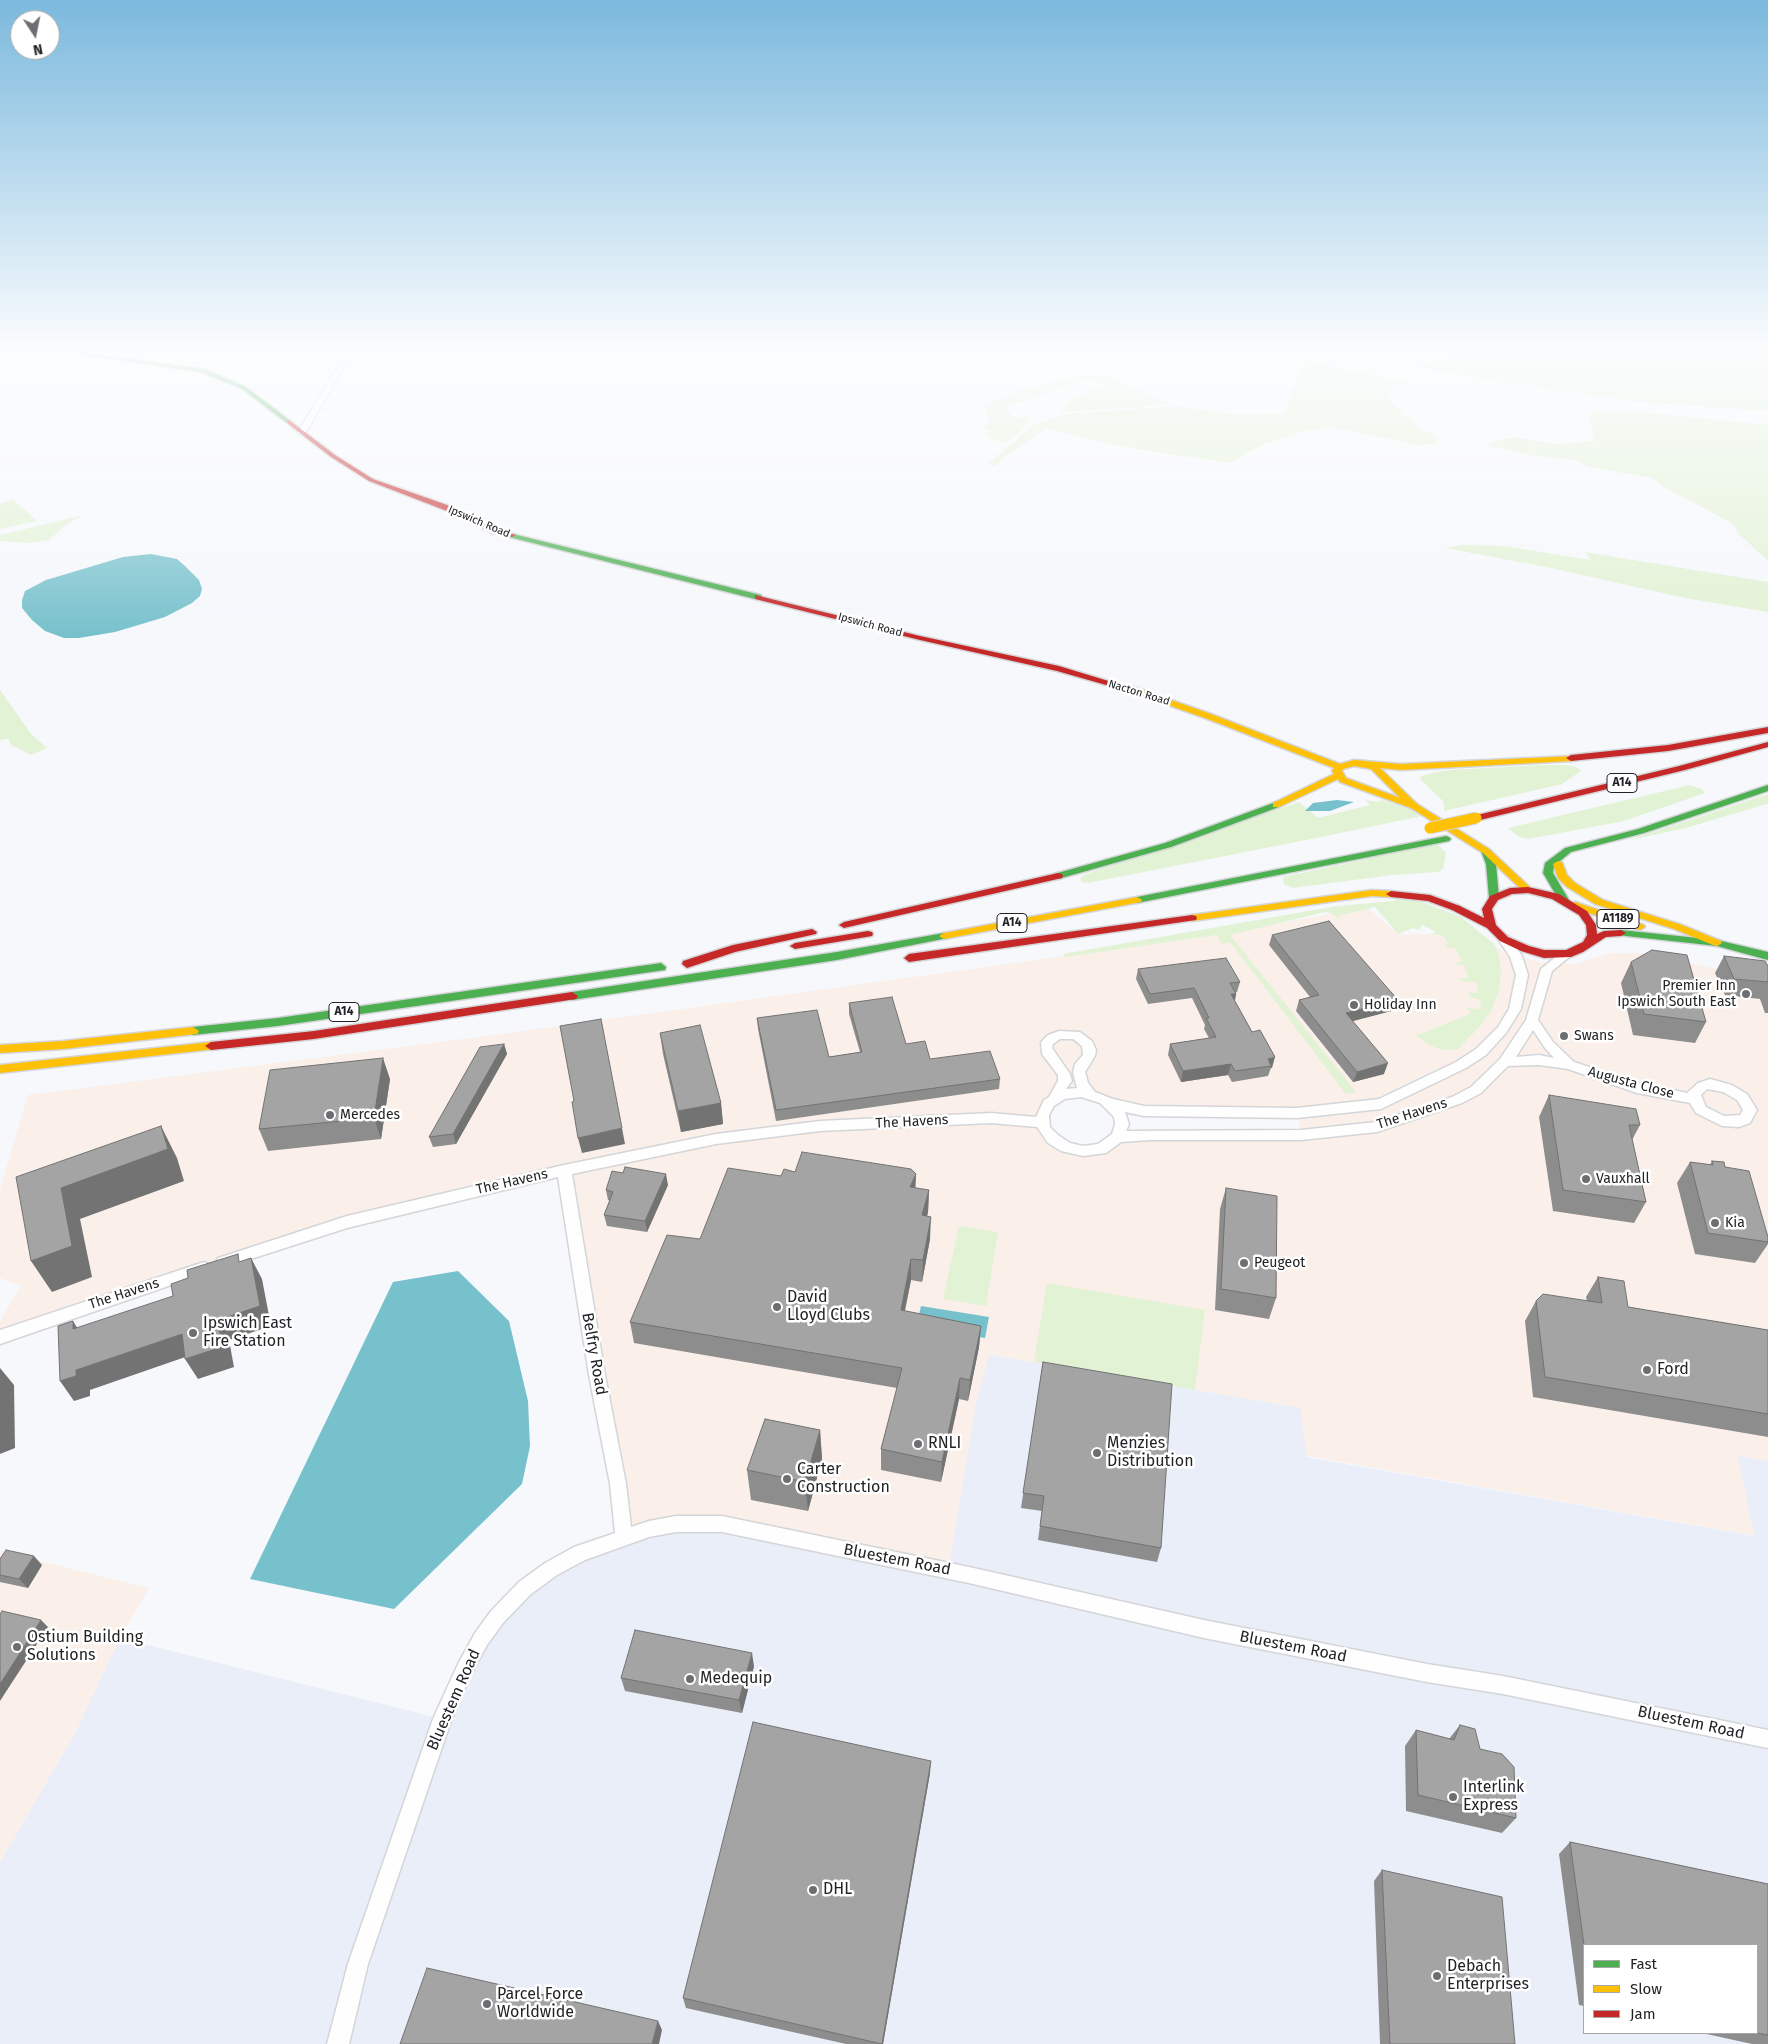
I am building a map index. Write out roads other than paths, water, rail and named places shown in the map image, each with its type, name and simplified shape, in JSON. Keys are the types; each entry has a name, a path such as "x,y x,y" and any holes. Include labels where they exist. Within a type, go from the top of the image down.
{"main road":[{"name":"Ipswich Road","path":"322,445 333,456 371,480 450,509 495,531 931,640"},
{"name":"Nacton Road","path":"931,640 1059,669 1147,694 1208,716 1339,771 1343,780 1414,806"},
{"name":"A14","path":"1366,764 1401,767 1577,758 1668,748 1768,730"},
{"name":"A14","path":"1426,829 1682,768 1768,744"},
{"path":"1339,771 1354,763 1374,767 1414,806 1486,851 1528,890"},
{"name":"A14","path":"687,964 733,949 906,912 1076,872 1168,844 1260,812 1339,771"},
{"path":"1567,902 1548,873 1549,865 1568,850 1641,831 1768,788"},
{"name":"A14","path":"0,1069 314,1035 838,956 1207,887 1479,831"},
{"path":"1486,851 1491,864 1494,898"},
{"path":"1558,857 1558,868 1562,876 1584,894 1614,908 1678,927 1717,943"},
{"path":"1528,890 1542,892 1567,902 1583,913 1591,924 1592,935 1588,944 1567,954 1554,955 1534,952 1504,939 1491,926 1487,909 1494,898 1510,891 1528,890"},
{"name":"A14","path":"899,959 1372,893 1408,894 1430,898 1456,908 1491,926"},
{"name":"A1189","path":"1567,902 1665,935"},
{"name":"A14","path":"0,1049 63,1046 278,1022 687,964 884,931"},
{"name":"A1189","path":"1588,944 1604,934 1665,935 1717,943 1768,956"},
{"path":"743,982 840,967"},
{"name":"A14","path":"576,997 656,996"}],"street":[{"name":"The Havens","path":"1054,1098 1071,1093 1090,1094 1112,1104 1144,1111 1298,1113 1381,1104 1461,1065 1481,1052 1502,1030 1515,1009 1522,975 1516,956 1504,939"},
{"name":"The Havens","path":"0,1337 347,1222 564,1170 716,1139 811,1127 991,1118 1042,1122 1053,1140 1074,1150 1101,1149 1118,1138 1150,1135 1301,1136 1377,1128 1457,1100 1476,1090 1505,1062 1521,1040 1532,1020 1547,969 1567,954"},
{"name":"Augusta Close","path":"1532,1020 1549,1046 1569,1065"},
{"path":"1042,1122 1045,1109 1064,1081 1064,1074 1048,1054 1046,1048 1047,1042 1052,1038 1059,1035 1076,1035 1088,1044 1089,1056 1080,1067 1079,1072 1082,1085 1090,1094"},
{"name":"Augusta Close","path":"1505,1062 1538,1060 1569,1065 1637,1088 1694,1099"},
{"path":"1112,1104 1121,1117 1122,1124 1118,1138"},
{"name":"Belfry Road","path":"564,1170 597,1375 618,1484 624,1537"},
{"name":"Bluestem Road","path":"338,2044 358,1964 442,1719 464,1670 481,1639 525,1588 551,1569 580,1552 649,1529 676,1524 722,1524 969,1575 1204,1629 1427,1673 1503,1685 1768,1739"}],"water":[{"path":"151,554 177,559 199,580 202,589 200,596 192,603 165,617 115,632 79,638 64,638 45,631 22,608 25,591 46,580 123,557"},
{"path":"1337,800 1354,802 1330,811 1305,811 1313,803"},
{"path":"458,1271 509,1321 528,1401 530,1446 522,1484 394,1609 250,1579 393,1282"},
{"path":"921,1306 989,1317 985,1338 916,1327"}],"place":[{"name":"Premier Inn Ipswich South East","path":"1746,994"},
{"name":"Holiday Inn","path":"1354,1005"},
{"name":"Swans","path":"1564,1036"},
{"name":"Mercedes","path":"330,1115"},
{"name":"Vauxhall","path":"1586,1179"},
{"name":"Kia","path":"1715,1223"},
{"name":"Peugeot","path":"1244,1263"},
{"name":"David Lloyd Clubs","path":"777,1307"},
{"name":"Ipswich East Fire Station","path":"193,1333"},
{"name":"Ford","path":"1647,1370"},
{"name":"RNLI","path":"918,1444"},
{"name":"Menzies Distribution","path":"1097,1453"},
{"name":"Carter Construction","path":"787,1479"},
{"name":"Ostium Building Solutions","path":"17,1647"},
{"name":"Medequip","path":"690,1679"},
{"name":"Interlink Express","path":"1453,1797"},
{"name":"DHL","path":"813,1890"},
{"name":"Debach Enterprises","path":"1437,1976"},
{"name":"Parcel Force Worldwide","path":"487,2004"}]}
